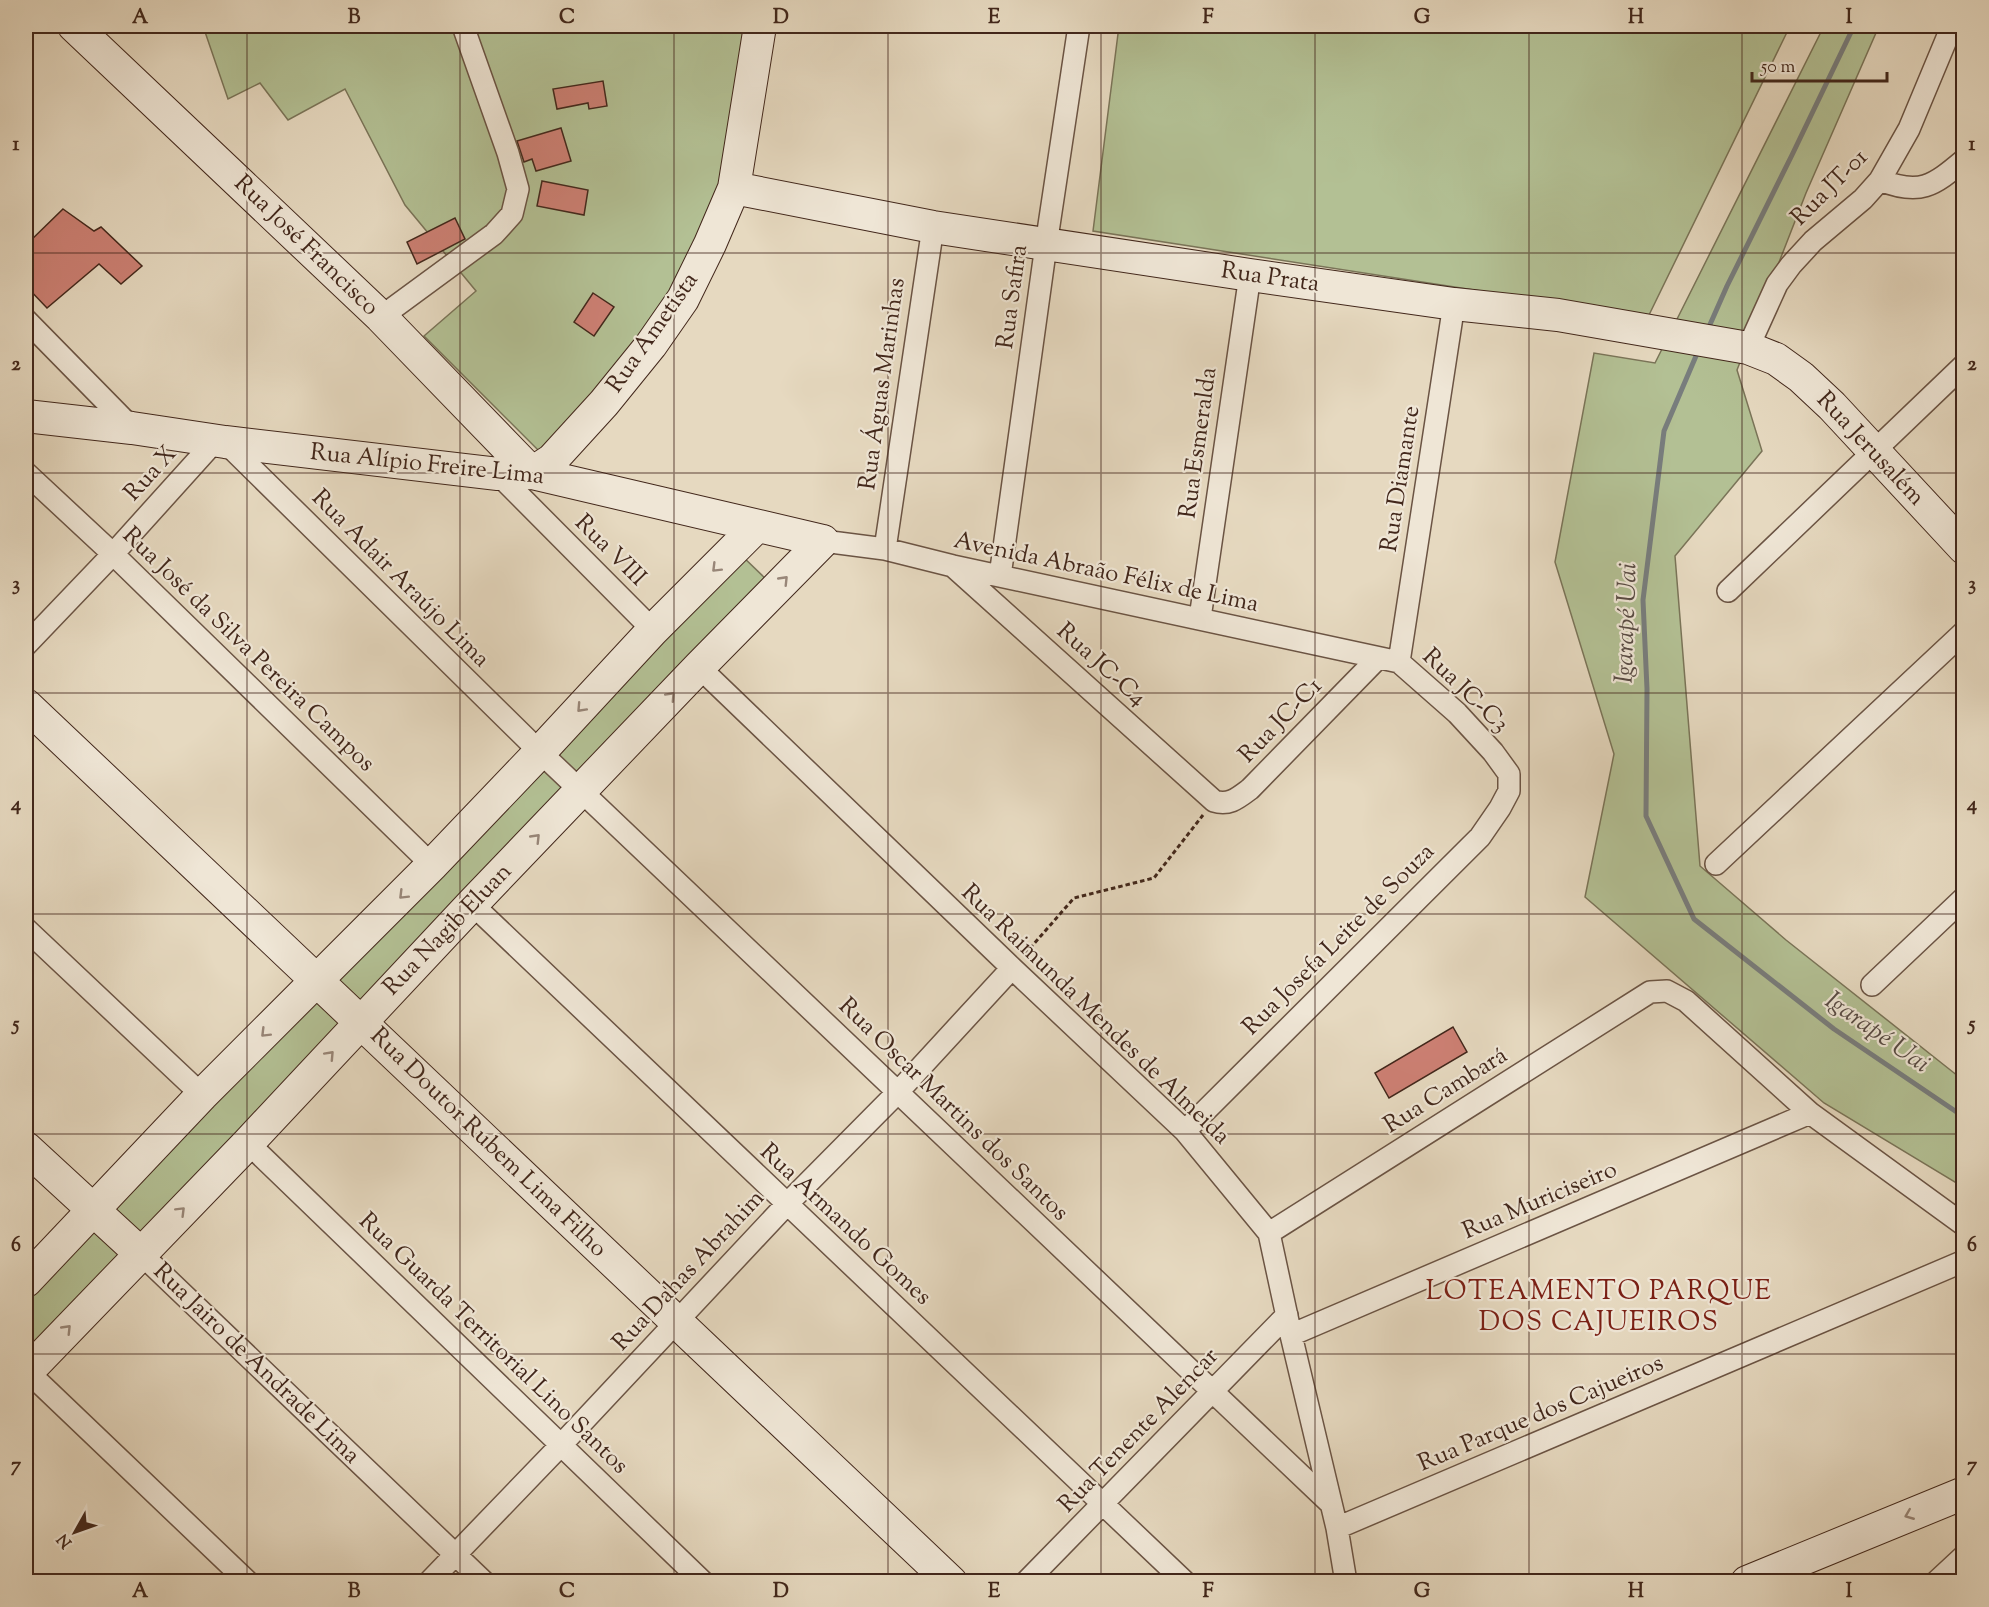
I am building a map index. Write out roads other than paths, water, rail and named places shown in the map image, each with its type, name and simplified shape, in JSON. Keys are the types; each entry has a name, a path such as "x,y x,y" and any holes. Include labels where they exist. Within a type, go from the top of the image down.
{"street":[{"name":"Rua José Francisco","path":"74,26 381,317 532,473"},
{"path":"381,317 494,234 512,214 518,189 508,153 463,26"},
{"name":"Rua Ametista","path":"532,473 552,460 575,437 651,345 683,298 734,188 760,26"},
{"name":"Rua Safira","path":"1000,576 1079,26"},
{"name":"Rua JT-01","path":"1748,348 1777,284 1791,265 1813,241 1863,199 1880,180 1909,129 1952,26"},
{"path":"1880,180 1899,188 1918,188 1936,182 1964,160"},
{"name":"Rua Prata","path":"734,188 933,227 1046,245 1454,303 1558,315 1715,342 1748,348 1776,359 1802,377"},
{"name":"Rua Águas Marinhas","path":"885,549 933,227"},
{"name":"Rua Esmeralda","path":"1200,618 1250,275"},
{"name":"Rua Diamante","path":"1388,660 1454,303"},
{"path":"26,320 132,428"},
{"path":"1728,591 1964,365"},
{"name":"Rua Jerusalém","path":"1802,377 1832,406 1964,548"},
{"name":"Rua Alípio Freire Lima","path":"26,416 132,428 220,442 498,474 532,473 823,541"},
{"name":"Rua X","path":"26,645 220,442"},
{"name":"Rua Adair Araújo Lima","path":"220,442 540,752"},
{"name":"Rua José da Silva Pereira Campos","path":"26,473 113,554 432,865"},
{"name":"Rua VIII","path":"531,507 521,486 523,480 532,473"},
{"name":"Rua VIII","path":"498,474 653,630"},
{"path":"26,1281 202,1095 432,865 653,630 757,526"},
{"name":"Avenida Abraão Félix de Lima","path":"823,541 885,549 953,566 1388,660"},
{"name":"Rua Nagib Eluan","path":"26,1372 248,1143 699,667 823,541"},
{"name":"Rua JC-C4","path":"953,566 1214,801"},
{"path":"1716,864 1964,632"},
{"name":"Rua JC-C3","path":"1388,660 1457,713 1493,752 1509,774"},
{"name":"Rua JC-C1","path":"1214,801 1222,804 1235,801 1250,789 1388,660"},
{"name":"Rua Raimunda Mendes de Almeida","path":"699,667 1012,969 1185,1131 1269,1233 1290,1335 1337,1528 1346,1581"},
{"name":"Rua Doutor Rubem Lima Filho","path":"26,705 951,1581"},
{"name":"Rua Oscar Martins dos Santos","path":"540,752 1331,1504"},
{"name":"Rua Josefa Leite de Souza","path":"1185,1131 1480,837 1509,791 1509,774"},
{"path":"1872,985 1964,898"},
{"name":"Rua Armando Gomes","path":"472,904 786,1205 1185,1581"},
{"path":"26,929 202,1095"},
{"name":"Rua Dahas Abrahim","path":"429,1581 1012,969"},
{"name":"Rua Cambará","path":"1269,1233 1650,992 1667,991 1686,1001 1810,1113"},
{"path":"1810,1113 1964,1225"},
{"name":"Rua Muriciseiro","path":"1290,1335 1810,1113"},
{"name":"Rua Guarda Territorial Lino Santos","path":"248,1143 703,1581"},
{"name":"Rua Jairo de Andrade Lima","path":"26,1148 140,1253 484,1581"},
{"name":"Rua Parque dos Cajueiros","path":"1337,1528 1964,1261"},
{"name":"Rua Tenente Alencar","path":"1026,1581 1287,1314"},
{"path":"26,1372 248,1581"},
{"path":"1765,1578 1964,1493"},
{"path":"1936,1581 1964,1556"}],"waterway":[{"name":"Igarapé Uai","path":"1708,329 1854,26"},
{"name":"Igarapé Uai","path":"1699,349 1664,431 1643,600 1647,689 1646,816 1694,919 1834,1029 1964,1117"}],"district":[{"name":"LOTEAMENTO PARQUE DOS CAJUEIROS","path":"1599,1308"}]}
